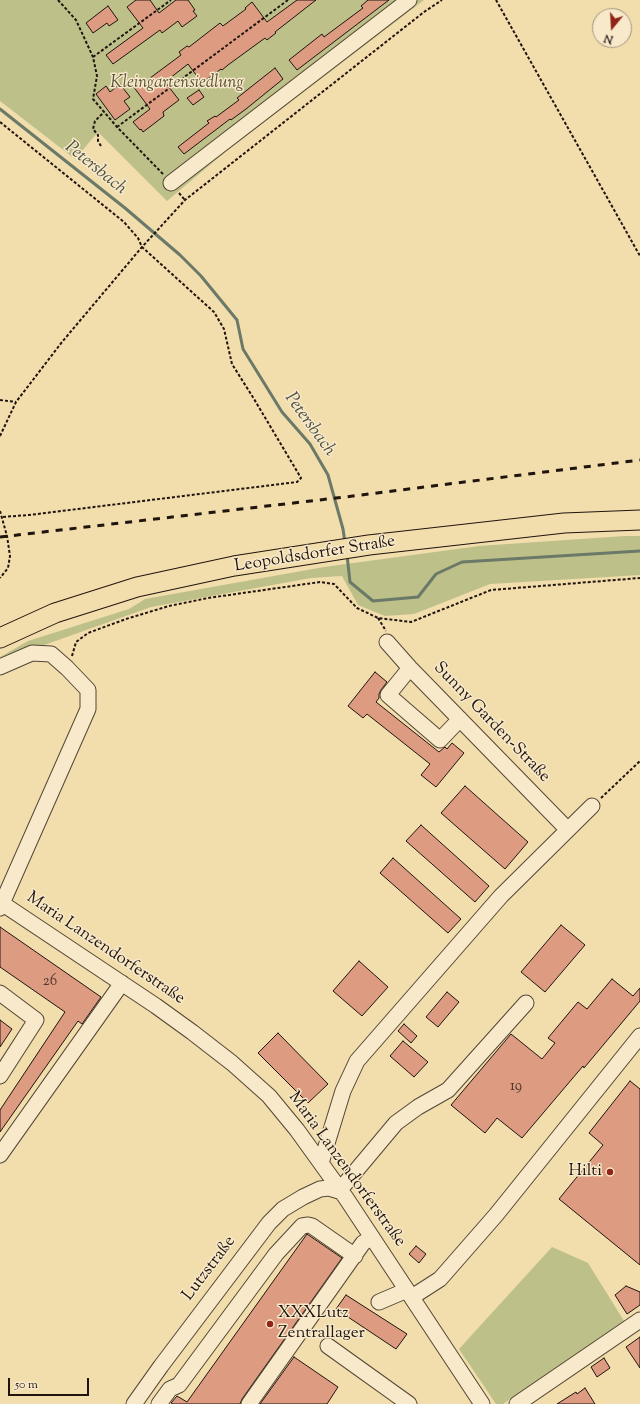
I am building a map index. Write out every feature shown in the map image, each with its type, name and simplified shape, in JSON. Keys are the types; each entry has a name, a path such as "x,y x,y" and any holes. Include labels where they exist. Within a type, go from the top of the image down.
{"main road":[{"name":"Leopoldsdorfer Straße","path":"0,638 55,613 137,587 234,566 369,545 564,523 640,520"}],"street":[{"path":"171,183 409,0"},
{"name":"Sunny Garden-Straße","path":"387,642 410,668 568,830"},
{"path":"0,667 32,653 50,654 67,668 88,690 88,709 1,904"},
{"path":"410,668 388,695 440,740 460,719"},
{"path":"321,1163 343,1091 357,1061 501,896 592,806"},
{"name":"Maria Lanzendorferstraße","path":"1,904 122,983 192,1032 232,1063 269,1096 297,1130 372,1237 478,1404"},
{"path":"0,1155 122,983"},
{"path":"0,993 36,1020 0,1076"},
{"path":"339,1191 396,1123 418,1107 448,1090 526,1003"},
{"path":"380,1302 409,1294 440,1279 496,1215 640,1036"},
{"name":"Lutzstraße","path":"134,1404 269,1223 283,1209 320,1189 329,1188 339,1191"},
{"path":"158,1404 170,1388 179,1385 276,1254 302,1226 312,1226 353,1258"},
{"path":"249,1404 363,1243 372,1237"},
{"path":"517,1404 640,1320"},
{"path":"328,1346 409,1404"}],"path":[{"path":"58,0 76,20 93,57 97,76 93,99 185,200"},
{"path":"93,57 171,0"},
{"path":"117,127 288,0"},
{"path":"0,436 16,402 62,342 149,238 185,200 424,12 442,0"},
{"path":"496,0 640,256"},
{"path":"101,146 98,141 98,135 93,129 95,121 104,112"},
{"path":"0,122 124,222 138,238 142,247 214,312 224,329 232,364 301,478 297,482 2,517"},
{"path":"0,400 16,402"},
{"path":"0,511 10,556 8,568 0,578"},
{"path":"67,668 76,642 88,633 126,619 169,606 208,598 320,582 334,584 357,608 364,612 378,618 411,622 491,590 640,578"},
{"path":"592,806 640,761"}],"green space":[{"name":"Kleingartensiedlung","path":"0,0 424,0 224,153 167,201 98,132 75,159 0,101"},
{"path":"640,536 640,575 490,584 414,614 385,616 358,605 342,576 311,578 151,607 30,650 0,665 0,657 28,641 129,609 145,599 324,567 479,546"},
{"path":"552,1247 588,1263 624,1321 503,1404 496,1404 459,1349"}],"building":[{"path":"136,0 150,0 159,13 176,0 188,0 197,16 182,27 178,21 162,33 160,30 113,64 106,55 143,28 127,7"},
{"path":"297,0 316,0 267,40 265,38 202,83 188,64 165,82 179,100 163,112 164,116 143,132 133,122 150,109 133,86 140,81 142,84 181,55 179,52 187,46 189,47 220,23 223,26 246,9 245,8 252,2 267,22"},
{"path":"368,0 389,0 297,70 289,60 322,34 324,37 363,8 361,6"},
{"path":"108,6 118,20 109,26 107,23 93,33 86,23"},
{"path":"275,68 283,79 246,109 231,120 230,119 184,154 178,147 209,123 207,121 215,116 216,117 239,100 237,98"},
{"path":"120,84 130,97 124,101 130,109 115,120 96,94 106,86 110,92"},
{"path":"199,90 204,97 193,105 187,98"},
{"path":"375,672 387,682 381,690 379,698 376,702 439,752 445,747 447,749 452,743 464,753 436,787 421,775 430,764 367,714 363,718 348,706"},
{"path":"465,786 528,842 505,869 441,813"},
{"path":"421,825 489,886 475,902 406,841"},
{"path":"393,858 461,919 448,933 380,873"},
{"path":"561,925 585,945 545,992 521,972"},
{"path":"0,927 101,997 82,1024 78,1021 0,1132 0,1110 65,1012 0,967"},
{"path":"359,961 388,987 362,1016 333,991"},
{"path":"612,979 633,996 640,988 640,1001 584,1068 583,1066 522,1138 497,1118 485,1133 451,1105 511,1034 542,1059 555,1043 548,1038 578,1002 587,1009"},
{"path":"447,992 459,1002 438,1027 426,1017"},
{"path":"0,1020 12,1029 0,1047"},
{"path":"404,1024 417,1036 411,1043 398,1031"},
{"path":"278,1033 328,1084 308,1103 258,1053"},
{"path":"403,1041 428,1062 414,1077 390,1056"},
{"name":"Hilti","path":"630,1081 640,1089 640,1265 559,1199 603,1145 589,1133"},
{"name":"XXXLutz Zentrallager","path":"307,1234 342,1258 242,1399 240,1404 171,1403 177,1396 187,1402"},
{"path":"416,1246 426,1254 419,1263 409,1254"},
{"path":"626,1286 640,1292 640,1305 627,1314 615,1295"},
{"path":"346,1295 407,1334 396,1349 336,1309"},
{"path":"640,1337 640,1368 626,1347"},
{"path":"294,1357 338,1387 327,1404 260,1404"},
{"path":"604,1358 610,1368 597,1377 591,1367"},
{"path":"585,1388 595,1404 557,1404 576,1392 577,1394"}],"waterway":[{"name":"Petersbach","path":"0,109 125,208 180,255 201,276 237,320 243,349 282,412 310,444 328,475 343,529 345,543"},
{"name":"Petersbach","path":"347,555 350,582 373,601 418,597 436,574 462,562 640,551"}],"railway":[{"path":"0,537 345,497 640,460"}],"place":[{"name":"Hilti","path":"610,1172"},
{"name":"XXXLutz Zentrallager","path":"270,1324"}]}
